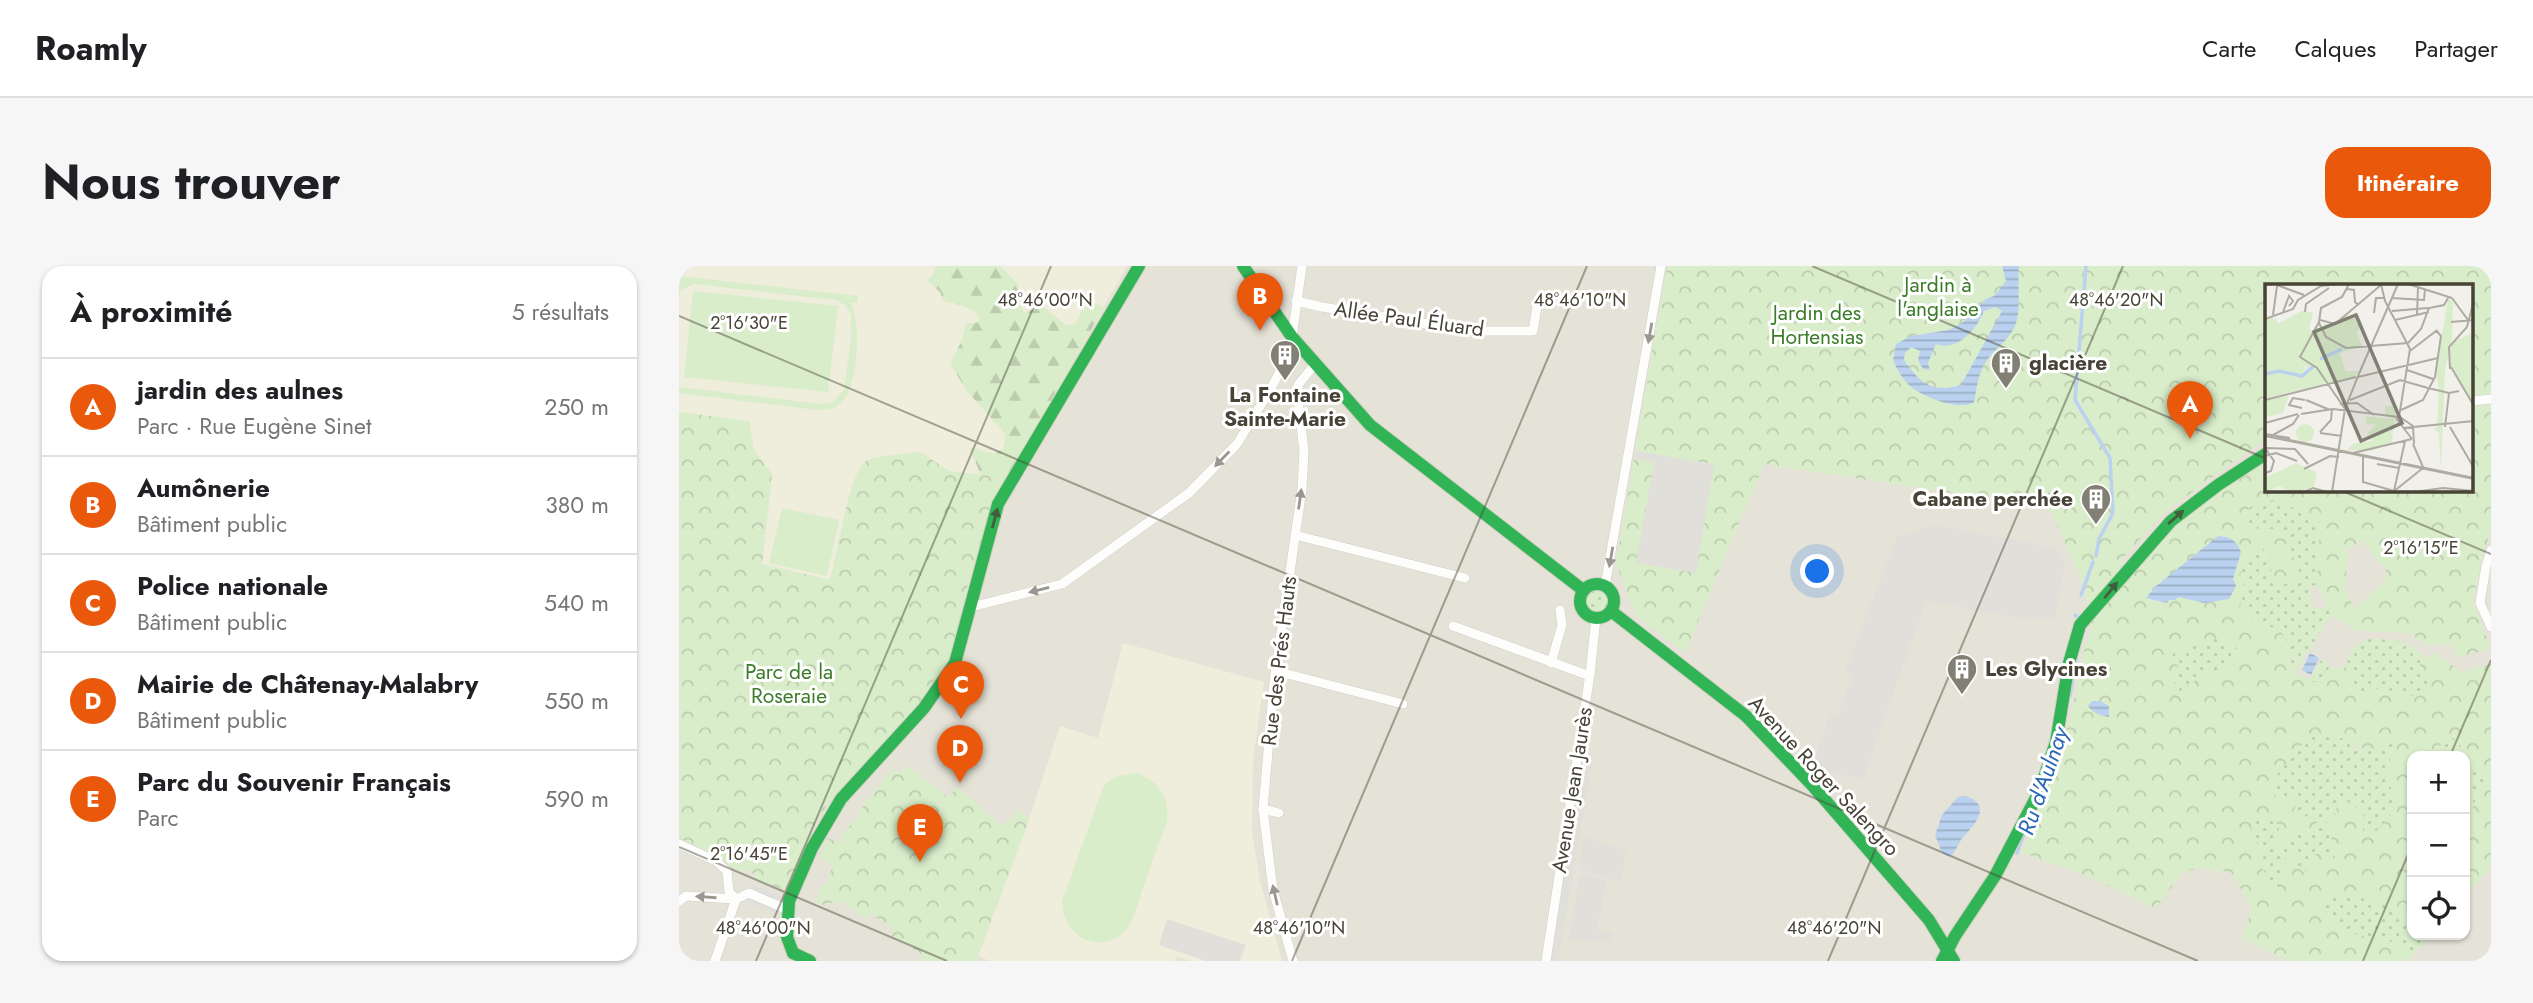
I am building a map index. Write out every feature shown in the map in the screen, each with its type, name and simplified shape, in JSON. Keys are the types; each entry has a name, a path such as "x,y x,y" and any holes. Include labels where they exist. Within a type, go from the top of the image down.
{"street":[{"path":"810,961 789,957 787,937 789,901 812,848 841,799 924,708 955,663 999,504 1139,266"},
{"path":"1243,266 1292,337 1370,425 1584,590"},
{"path":"971,607 1062,584 1189,494 1237,444 1285,362 1292,337 1301,266"},
{"path":"1605,586 1661,266"},
{"name":"Allée Paul Éluard","path":"1296,301 1471,331 1533,331 1538,300"},
{"name":"Rue des Prés Hauts","path":"1293,961 1273,890 1263,809 1276,671 1304,451 1298,385 1315,364"},
{"path":"2473,401 2491,399"},
{"path":"1948,957 2040,790 2056,742 2073,648 2080,625 2171,521 2218,485 2265,454"},
{"path":"1295,535 1465,578"},
{"path":"2491,550 2480,603 2491,627"},
{"path":"1589,586 1605,586 1613,598 1611,611 1606,616 1590,617 1581,608 1580,596 1589,586"},
{"path":"1551,663 1562,625 1560,610"},
{"name":"Avenue Roger Salengro","path":"1611,611 1747,716 1812,785 1930,920 1948,957"},
{"name":"Avenue Jean Jaurès","path":"1546,961 1597,618"},
{"path":"1453,626 1590,676"},
{"path":"1276,671 1403,705"},
{"path":"1263,809 1279,813"},
{"path":"679,844 716,861 727,871 729,892 736,899"},
{"path":"679,901 686,896 736,899 749,893 788,910"},
{"path":"715,961 736,899"}],"shaded area":[{"path":"679,266 2491,266 2491,961 679,961"},
{"path":"679,266 1127,266 1007,478 949,471 920,452 851,493 830,580 762,564 772,474 679,412"},
{"path":"1636,451 1714,464 1696,573 1636,563 1654,463 1635,459"},
{"path":"1931,524 2056,548 2065,562 2055,619 2015,617 1926,601 1863,779 1822,771 1814,761 1829,716 1837,718 1853,674 1845,671 1897,536 1912,533"},
{"path":"1123,643 1264,682 1253,760 1252,832 1260,881 1282,961 1191,961 1177,957 1175,961 990,961 978,956 1029,820 1060,726 1098,738"},
{"path":"1583,755 1593,756 1558,961 1549,961"},
{"path":"1583,837 1626,850 1621,882 1579,869"},
{"path":"1580,874 1606,880 1597,932 1613,931 1611,942 1569,940"},
{"path":"753,885 782,897 776,914 746,901"},
{"path":"1167,919 1246,945 1240,961 1206,961 1159,945"}],"green space":[{"path":"936,266 1000,266 1018,284 1024,312 1044,307 1066,325 1074,325 1087,303 1093,302 1104,307 993,499 963,601 949,661 824,808 981,475 969,447 994,454 1003,449 1006,435 967,391 951,365 967,323 980,320 970,309 943,301 940,292 927,280"},
{"path":"1667,266 2491,266 2491,395 2473,396 2473,284 2265,284 2265,438 2164,513 2122,559 2121,567 2089,608 2079,574 2051,511 1999,500 1764,464 1685,652 1636,616 1616,564"},
{"path":"679,276 858,296 857,303 850,302 856,323 855,368 852,382 842,402 834,407 817,410 679,393 679,387 821,404 833,402 844,390 851,341 851,314 845,305 836,300 694,284 681,290 679,297"},
{"path":"693,291 838,306 828,392 684,377"},
{"path":"2491,405 2491,531 2482,556 2473,602 2491,649 2458,657 2450,644 2426,645 2411,634 2356,630 2331,615 2317,586 2320,522 2277,499 2251,506 2242,523 2244,528 2274,529 2287,536 2287,552 2297,561 2300,577 2286,584 2271,575 2271,557 2258,543 2240,574 2245,587 2240,607 2256,624 2279,629 2290,646 2291,669 2302,682 2321,682 2330,666 2349,668 2354,674 2353,691 2363,698 2370,688 2389,690 2405,699 2428,689 2430,677 2421,672 2420,663 2435,653 2462,672 2491,664 2491,867 2470,891 2470,815 2479,786 2488,783 2489,776 2482,771 2470,771 2470,751 2464,751 2456,739 2442,736 2439,751 2407,751 2407,918 2385,903 2331,891 2322,911 2340,931 2401,944 2414,953 2407,961 2289,961 2242,939 2252,909 2232,873 2223,871 2222,874 2203,867 2183,872 2156,908 2076,871 2020,852 2052,777 2075,698 2093,617 2174,522 2265,460 2265,492 2473,492 2473,406","holes":["2361,540 2386,570 2386,580 2355,609 2345,592 2348,550","2241,552 2233,579 2235,586 2229,599 2204,603 2178,596 2167,603 2146,598 2155,587 2195,555","2225,635 2230,645 2237,648 2234,660 2227,660 2163,702 2174,684 2179,668 2172,656 2175,649 2189,648","2315,729 2331,739 2342,738 2353,745 2371,749 2389,743 2397,747 2388,754 2393,768 2387,775 2397,807 2373,835 2363,833 2363,813 2340,796 2336,805 2337,815 2324,814 2336,853 2333,862 2325,854 2315,854 2313,869 2303,872 2296,865 2293,855 2288,855 2284,860 2285,875 2276,892 2269,887 2270,877 2263,871 2258,842 2246,838 2256,821 2272,818 2279,826 2277,845 2283,846 2296,829 2310,833 2318,821 2313,813 2298,820 2292,813 2296,798 2288,795 2280,800 2272,792 2274,778"]},
{"name":"Parc de la Roseraie","path":"679,412 749,421 754,450 772,474 762,564 830,580 854,481 866,461 920,452 949,471 1007,478 993,499 963,601 949,661 917,708 834,794 816,822 789,892 756,879 757,875 743,869 741,872 679,838"},
{"path":"2277,499 2320,522 2317,586 2312,585 2310,601 2314,607 2321,610 2327,607 2331,615 2297,669 2297,674 2309,679 2322,659 2330,666 2321,682 2302,682 2291,669 2290,646 2256,624 2240,607 2245,587 2240,574 2258,543 2271,557 2287,552 2273,529 2244,528 2242,524 2251,506"},
{"path":"782,508 839,520 827,576 769,563"},
{"path":"1597,590 1605,593 1608,601 1605,609 1597,612 1589,609 1586,601 1589,593"},
{"path":"2225,635 2237,647 2234,660 2227,660 2218,669 2162,703 2174,684 2174,649 2189,648"},
{"path":"2368,639 2393,640 2415,648 2427,663 2428,689 2405,699 2389,690 2363,699 2351,684 2347,667 2352,650"},
{"path":"2315,729 2331,739 2342,738 2354,748 2389,743 2397,747 2393,768 2387,775 2397,807 2373,835 2363,833 2338,816 2336,854 2333,862 2303,872 2296,865 2284,860 2285,875 2277,892 2268,887 2258,842 2246,839 2256,821 2271,818 2279,826 2299,820 2272,792 2274,778"},
{"path":"2442,736 2456,739 2464,751 2439,751"},
{"path":"907,765 948,797 958,787 1003,827 1018,810 1029,820 976,961 922,961 920,953 891,935 894,930 870,913 866,918 840,901 821,905 816,903 833,864 820,859 827,838 839,843 843,834 859,816 859,811 894,768 901,773"},
{"path":"2470,771 2482,771 2489,776 2488,783 2479,787 2471,816"},
{"path":"1136,773 1157,785 1161,791 1167,805 1167,822 1129,926 1117,938 1111,940 1087,940 1070,926 1062,901 1104,785 1115,777"},
{"path":"2330,891 2385,903 2407,918 2407,940 2426,940 2414,953 2401,944 2340,931 2322,911"}],"water":[{"path":"2002,266 2019,266 2017,320 2009,336 1984,365 1974,402 1968,405 1950,404 1913,389 1899,373 1893,360 1896,344 1911,336 1949,330 1965,321 1986,299 1994,296 2006,281","holes":["1995,307 2002,311 1961,385 1934,387 1922,381 1904,360 1905,353 1911,347 1920,351 1918,360 1923,369 1930,370 1928,363 1936,344 1944,346 1959,342 1977,325 1984,311"]},
{"path":"2218,536 2233,540 2241,552 2233,579 2236,586 2229,599 2204,603 2179,597 2167,603 2146,598 2155,587"},
{"path":"2310,653 2319,658 2311,675 2302,670"},
{"path":"2092,701 2100,701 2109,706 2109,717 2097,714 2090,708 2088,706"},
{"path":"1966,796 1979,805 1979,817 1952,855 1947,856 1942,853 1935,835 1942,815 1958,797"}],"waterway":[{"name":"Ru d'Aulnay","path":"2086,266 2075,400 2110,458 2113,513 2099,539 2096,556"},
{"name":"Ru d'Aulnay","path":"2081,595 2093,562"},
{"name":"Ru d'Aulnay","path":"2070,696 2076,659"},
{"name":"Ru d'Aulnay","path":"2017,853 2026,829"}],"traffic: fast":[{"path":"793,953 787,937 789,901 812,848 841,799 924,708 955,663 998,504 1139,266"},
{"path":"1243,266 1292,337 1370,425 1583,590"},
{"path":"1942,961 1955,936 1995,876 2040,790 2056,742 2069,663 2080,625 2171,521 2218,485 2265,454"},
{"path":"1597,584 1609,589 1614,601 1609,613 1597,618 1585,613 1580,601 1585,589 1597,584"},
{"path":"1611,611 1746,716 1812,785 1929,920 1954,961"},
{"path":"793,953 810,961"}],"place":[{"name":"Aumônerie","path":"1260,331"},
{"name":"La Fontaine Sainte-Marie","path":"1285,382"},
{"name":"glacière","path":"2006,390"},
{"name":"jardin des aulnes","path":"2190,439"},
{"name":"Cabane perchée","path":"2096,526"},
{"name":"Les Glycines","path":"1962,696"},
{"name":"Police nationale","path":"961,719"},
{"name":"Mairie de Châtenay-Malabry","path":"960,783"},
{"name":"Parc du Souvenir Français","path":"920,862"}],"park label":[{"name":"Jardin à l'anglaise","path":"1938,297"},
{"name":"Jardin des Hortensias","path":"1817,325"}]}
